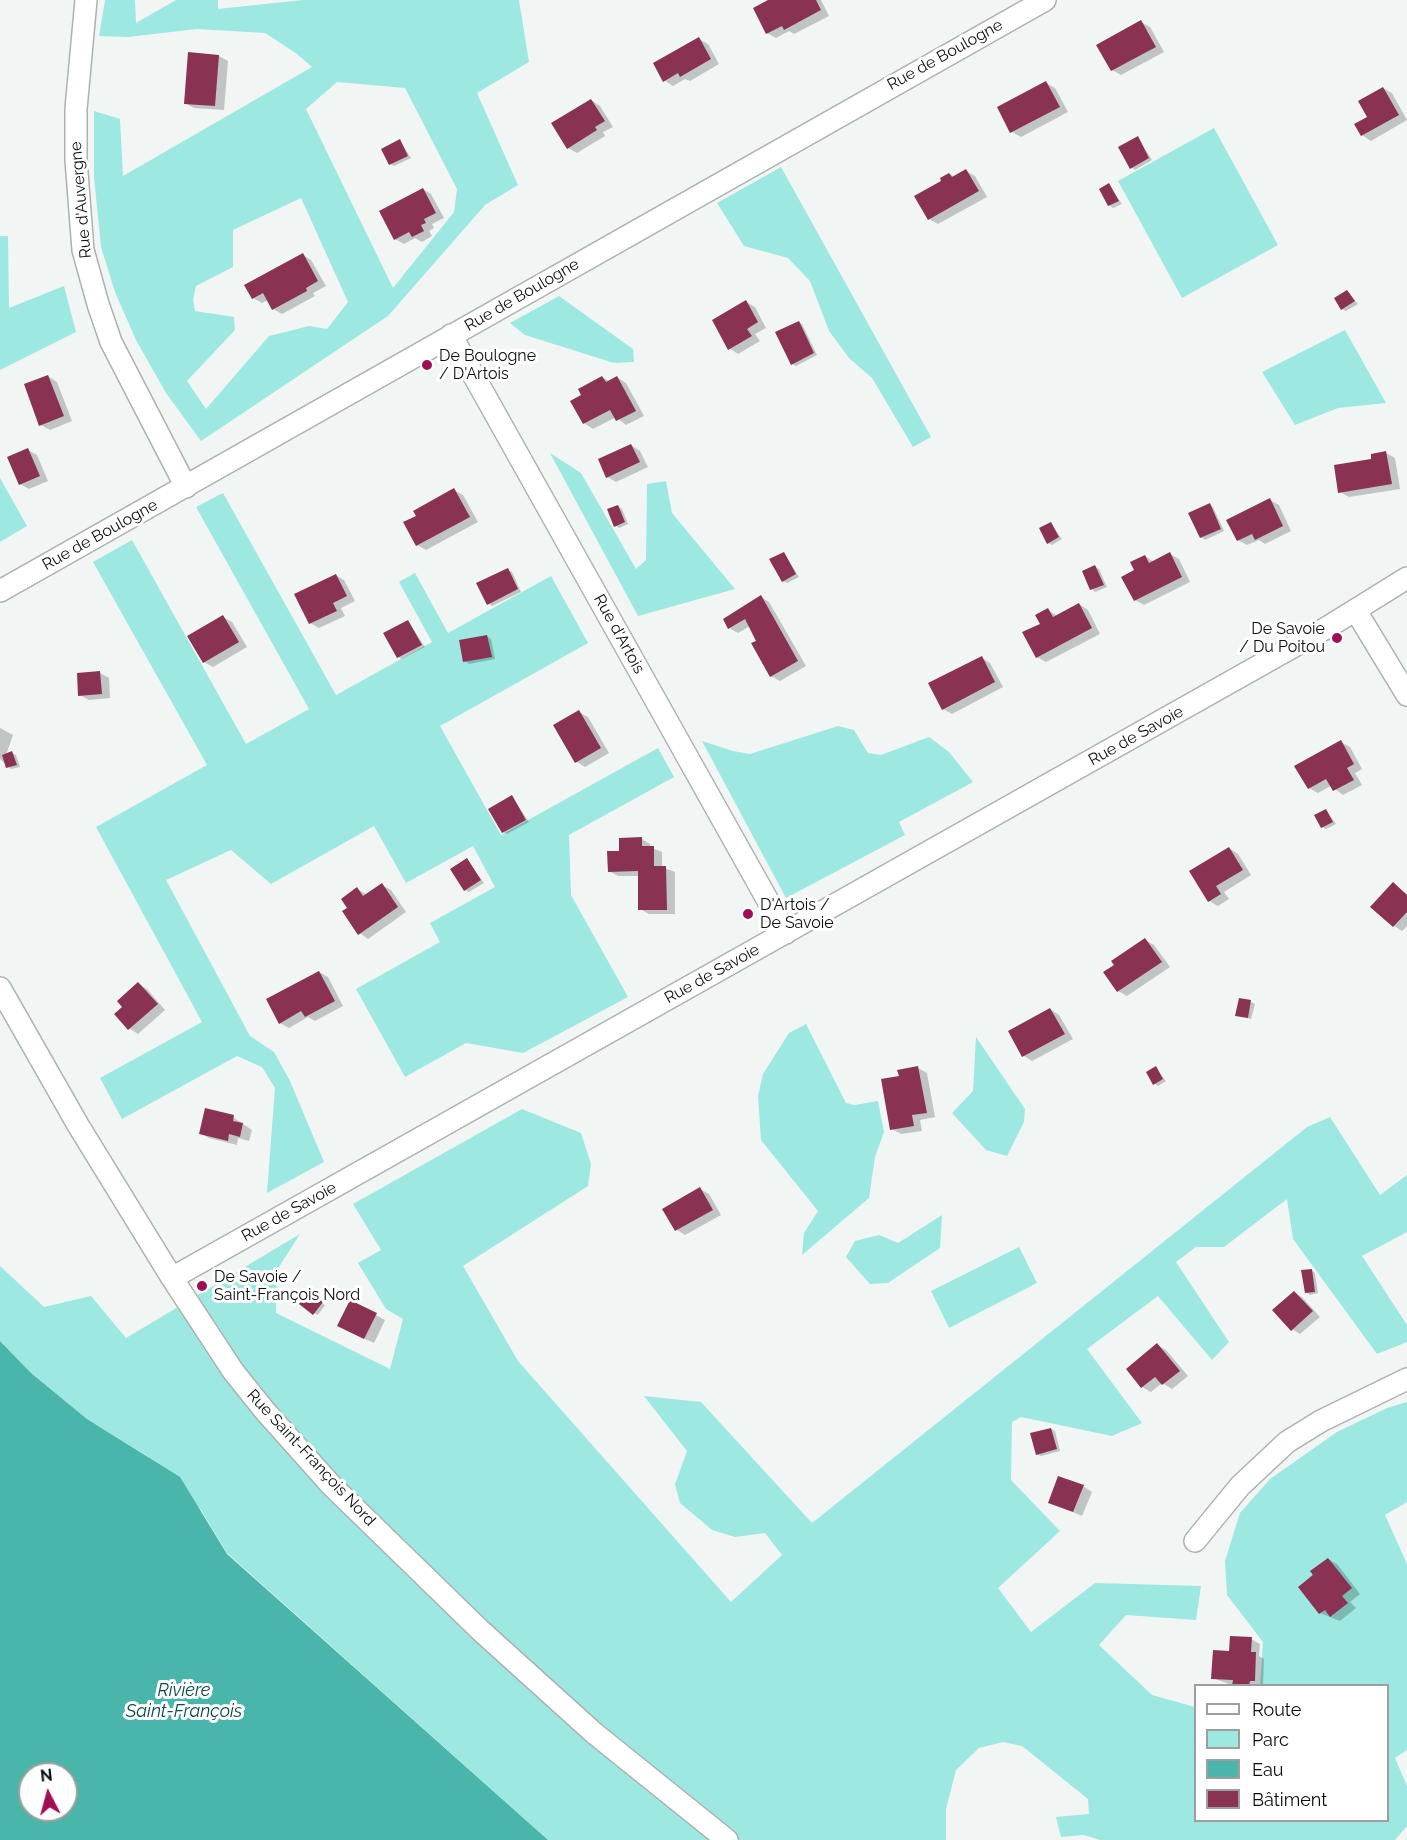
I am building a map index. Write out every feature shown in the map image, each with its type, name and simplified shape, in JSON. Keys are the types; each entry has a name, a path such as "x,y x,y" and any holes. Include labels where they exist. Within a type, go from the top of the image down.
{"street":[{"name":"Rue d'Auvergne","path":"86,0 76,109 76,160 83,250 111,342 186,487"},
{"name":"Rue de Boulogne","path":"0,591 1045,0"},
{"name":"Rue d'Artois","path":"451,335 786,933"},
{"name":"Rue de Savoie","path":"172,1278 1356,610 1407,578"},
{"path":"1356,610 1407,695"},
{"name":"Rue Saint-François Nord","path":"0,988 78,1125 172,1278 233,1371 265,1412 331,1485 480,1630 577,1717 727,1840"},
{"path":"1195,1541 1240,1486 1287,1442 1321,1421 1407,1379"}],"green space":[{"path":"105,0 135,0 136,23 176,0 218,0 218,9 303,0 519,0 529,62 477,93 518,185 485,205 388,316 201,441 166,393 136,340 115,292 101,247 94,177 94,111 120,119 123,176 312,67 265,33 197,29 128,37 99,36","holes":["337,82 405,88 457,189 454,212 393,288 306,109","301,198 348,302 327,329 309,326 269,336 206,409 187,381 235,330 234,317 195,311 193,300 196,286 233,267 233,230"]},
{"path":"1214,128 1278,245 1182,298 1118,181"},
{"path":"781,167 931,437 913,447 872,378 849,358 829,331 810,281 788,258 744,246 717,203"},
{"path":"0,236 8,236 9,308 64,286 76,332 0,370"},
{"path":"559,296 633,349 634,362 614,363 525,335 510,323"},
{"path":"1345,330 1386,403 1338,408 1295,425 1262,372"},
{"path":"550,453 581,473 636,569 646,560 647,484 666,481 672,513 735,589 638,616"},
{"path":"0,478 27,526 0,542"},
{"path":"223,493 336,695 432,642 399,582 415,573 448,633 551,576 588,643 440,726 501,835 658,748 674,777 569,835 571,895 628,997 523,1053 466,1043 405,1077 356,989 440,942 430,923 495,887 473,846 406,883 374,826 271,884 231,850 166,880 250,1036 274,1052 290,1081 324,1162 267,1193 275,1088 262,1067 237,1056 122,1119 100,1078 202,1022 96,827 207,765 93,562 132,540 246,744 309,709 196,507"},
{"path":"838,726 854,730 868,753 881,755 929,737 949,752 973,782 899,822 905,835 786,898 702,741 750,754"},
{"path":"806,1024 846,1103 855,1105 878,1101 884,1132 875,1157 869,1198 802,1255 804,1233 818,1211 761,1140 758,1096 763,1074 789,1033"},
{"path":"976,1037 1025,1109 1024,1122 1007,1156 986,1150 952,1113 973,1091"},
{"path":"522,1109 581,1133 591,1164 588,1186 463,1266 518,1361 731,1602 782,1555 765,1533 735,1537 712,1530 680,1503 675,1484 687,1451 644,1396 701,1402 812,1523 1307,1127 1330,1117 1380,1195 1407,1175 1407,1232 1362,1256 1407,1325 1407,1342 1377,1354 1293,1239 1287,1199 1224,1247 1196,1247 1176,1262 1229,1342 1212,1360 1158,1296 1087,1349 1142,1423 1112,1436 1021,1417 1012,1422 1011,1480 1060,1531 998,1588 1031,1632 1095,1583 1201,1586 1196,1620 1126,1615 1099,1645 1152,1695 1194,1707 1194,1822 1389,1822 1389,1684 1260,1684 1263,1642 1227,1595 1225,1561 1240,1513 1270,1479 1337,1432 1387,1408 1407,1402 1407,1502 1385,1515 1407,1564 1407,1750 1395,1758 1407,1786 1407,1826 1395,1840 1100,1840 1084,1835 1061,1837 1056,1817 1089,1814 1088,1799 1022,1746 1003,1742 979,1748 956,1770 946,1809 946,1840 548,1840 227,1553 201,1510 147,1456 87,1419 31,1373 0,1341 0,1266 44,1307 91,1296 126,1338 300,1234 277,1270 276,1313 390,1369 403,1319 386,1309 358,1263 381,1250 353,1204"},
{"path":"942,1215 940,1248 888,1283 870,1284 846,1257 855,1241 879,1235 898,1243"},
{"path":"1019,1247 1037,1283 949,1328 931,1291"}],"water":[{"name":"Rivière Saint-François","path":"0,1341 31,1373 87,1419 180,1477 227,1554 548,1840 0,1840"}],"building":[{"path":"768,0 816,0 821,10 784,30 782,26 766,34 753,8"},
{"path":"1141,20 1156,47 1111,71 1096,45"},
{"path":"699,37 711,59 680,77 678,73 663,82 653,63"},
{"path":"188,52 219,55 215,106 184,104"},
{"path":"1046,81 1060,107 1010,133 997,107"},
{"path":"1383,87 1399,115 1361,136 1354,124 1367,117 1358,101"},
{"path":"591,99 605,121 595,127 597,130 567,149 551,123"},
{"path":"1138,136 1149,158 1130,169 1118,147"},
{"path":"400,139 408,156 389,165 381,149"},
{"path":"966,169 979,191 928,220 914,196 941,181 940,178 949,173 952,177"},
{"path":"1109,183 1119,201 1108,206 1099,189"},
{"path":"423,188 436,213 424,219 426,223 421,225 424,231 412,237 409,232 394,240 379,211"},
{"path":"303,253 318,281 306,288 307,291 272,310 263,293 252,299 244,285"},
{"path":"1347,290 1355,301 1341,310 1334,298"},
{"path":"746,300 758,322 747,329 752,336 728,350 712,320"},
{"path":"799,321 814,353 791,365 775,332"},
{"path":"48,375 64,416 39,426 24,384"},
{"path":"602,376 606,382 617,376 636,411 616,421 610,410 583,424 570,401 581,395 578,389"},
{"path":"631,444 640,462 606,478 598,459"},
{"path":"28,448 40,476 19,485 7,457"},
{"path":"1386,451 1392,484 1338,493 1334,465 1371,459 1371,454"},
{"path":"454,488 470,517 416,546 403,522 416,516 413,511"},
{"path":"1270,498 1283,526 1255,540 1252,534 1237,541 1226,520"},
{"path":"1210,503 1221,529 1200,538 1188,513"},
{"path":"618,505 625,522 614,527 607,509"},
{"path":"1051,522 1059,537 1047,544 1039,528"},
{"path":"784,552 796,574 782,582 769,559"},
{"path":"1170,552 1182,577 1134,601 1121,577 1134,570 1130,562 1145,555 1149,563"},
{"path":"1095,565 1104,585 1090,590 1082,571"},
{"path":"508,568 518,589 487,605 476,583"},
{"path":"336,574 347,596 333,603 337,611 309,624 294,594"},
{"path":"761,595 798,661 770,677 751,643 756,641 745,619 728,629 723,619"},
{"path":"1079,603 1092,628 1036,658 1022,632 1040,624 1035,615 1048,608 1053,617"},
{"path":"223,615 239,642 203,663 187,636"},
{"path":"408,620 422,645 397,658 383,633"},
{"path":"487,635 492,657 463,662 459,640"},
{"path":"982,656 995,682 942,710 928,683"},
{"path":"100,671 102,694 78,696 77,673"},
{"path":"579,710 601,748 575,763 553,725"},
{"path":"1341,740 1354,764 1347,768 1354,780 1333,791 1326,779 1308,789 1294,766"},
{"path":"12,751 17,765 6,768 2,755"},
{"path":"512,795 526,820 502,833 488,809"},
{"path":"1326,809 1333,822 1321,828 1314,815"},
{"path":"642,837 642,846 654,846 654,866 666,866 667,910 638,910 638,871 608,872 607,851 619,851 619,838"},
{"path":"1229,847 1243,870 1216,886 1221,894 1208,902 1189,871"},
{"path":"467,858 481,880 464,891 450,869"},
{"path":"1393,882 1407,895 1407,912 1393,927 1370,907"},
{"path":"382,883 398,907 358,935 342,911 347,908 341,899 357,887 363,896"},
{"path":"1145,938 1162,962 1117,992 1103,972 1114,965 1111,961"},
{"path":"319,971 335,1001 305,1017 301,1011 279,1024 266,999"},
{"path":"138,982 158,1004 128,1030 114,1014 122,1007 117,1001"},
{"path":"1239,998 1251,1000 1248,1018 1235,1016"},
{"path":"1050,1008 1065,1034 1022,1057 1008,1031"},
{"path":"918,1066 927,1113 912,1115 914,1126 890,1130 881,1079 899,1076 897,1070"},
{"path":"1156,1066 1163,1079 1153,1085 1146,1072"},
{"path":"205,1108 234,1115 233,1121 243,1123 240,1137 229,1134 228,1141 199,1134"},
{"path":"700,1187 713,1210 675,1231 662,1209"},
{"path":"1312,1269 1315,1292 1305,1293 1301,1270"},
{"path":"309,1291 323,1302 313,1315 299,1304"},
{"path":"1294,1291 1313,1311 1291,1331 1272,1310"},
{"path":"350,1300 377,1313 364,1339 337,1326"},
{"path":"1157,1343 1180,1371 1162,1385 1155,1377 1141,1388 1126,1369"},
{"path":"1051,1428 1057,1449 1036,1455 1030,1433"},
{"path":"1058,1476 1084,1485 1073,1512 1048,1503"},
{"path":"1328,1558 1352,1588 1342,1596 1348,1603 1330,1617 1325,1610 1319,1614 1298,1587 1313,1575 1310,1571"},
{"path":"1230,1636 1252,1637 1251,1652 1256,1652 1255,1681 1250,1681 1249,1684 1232,1684 1233,1680 1211,1679 1213,1650 1229,1651"}],"place":[{"name":"De Boulogne / D'Artois","path":"427,365"},
{"name":"De Savoie / Du Poitou","path":"1337,638"},
{"name":"D'Artois / De Savoie","path":"748,914"},
{"name":"De Savoie / Saint-François Nord","path":"202,1286"}]}
